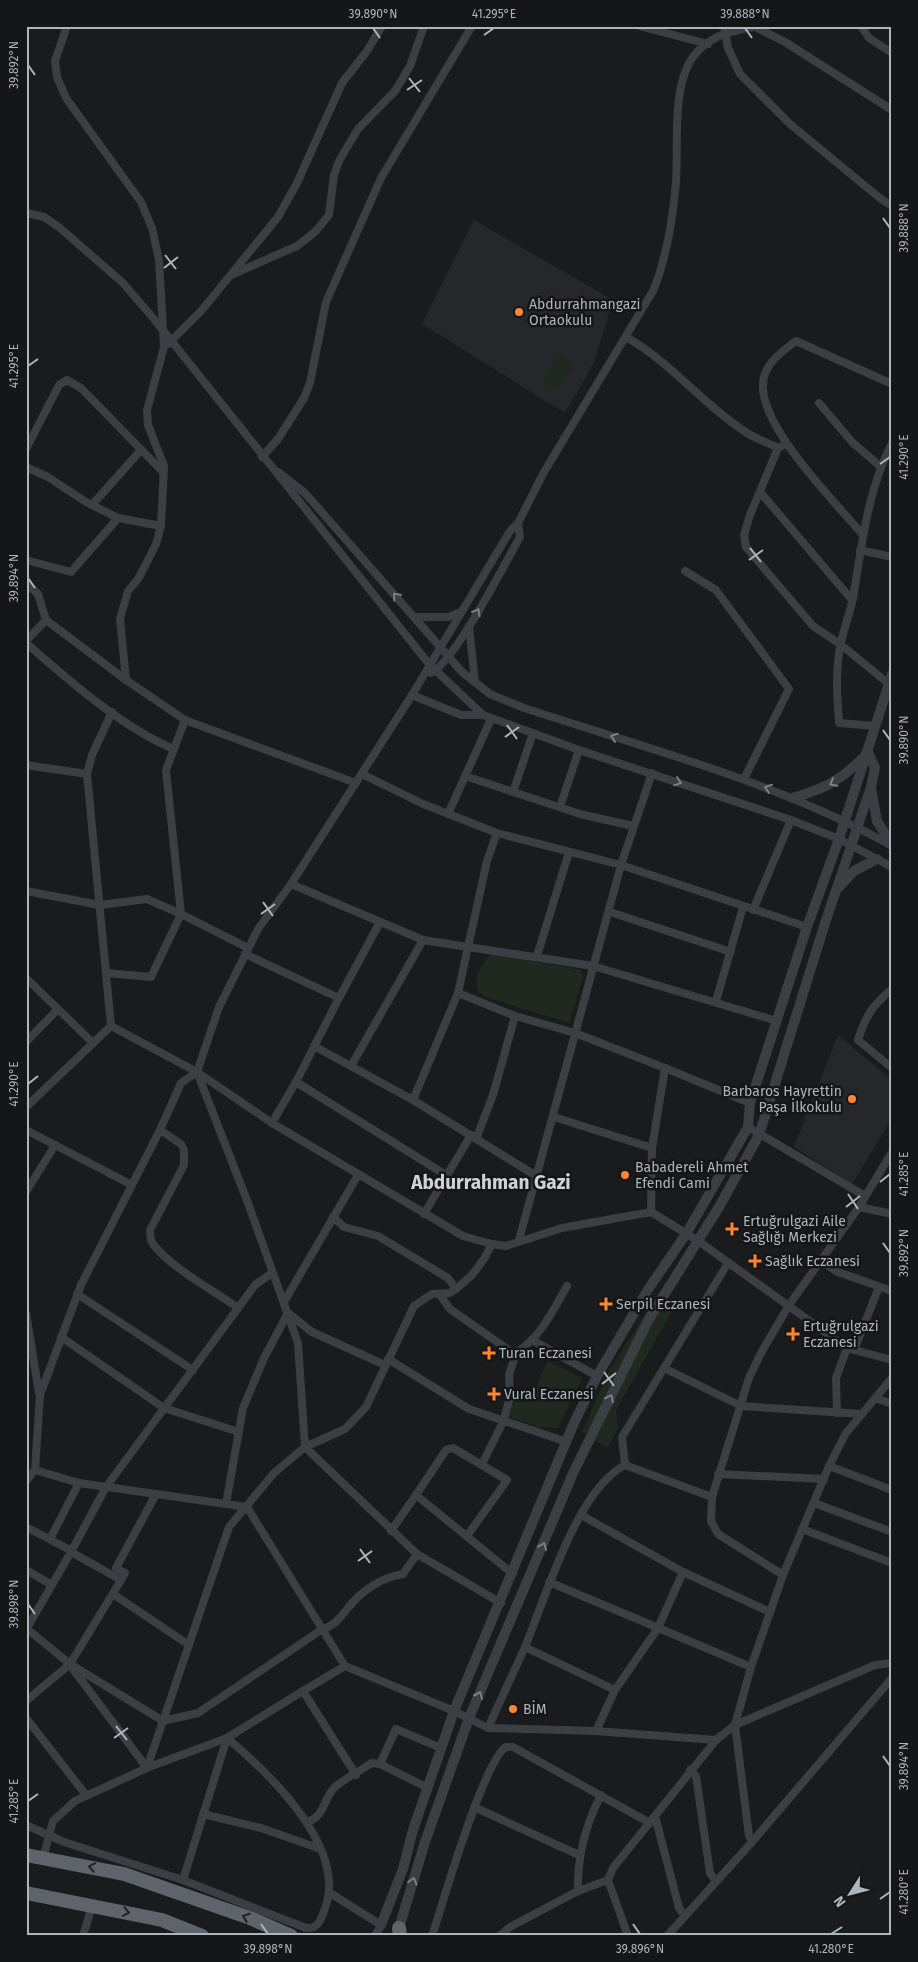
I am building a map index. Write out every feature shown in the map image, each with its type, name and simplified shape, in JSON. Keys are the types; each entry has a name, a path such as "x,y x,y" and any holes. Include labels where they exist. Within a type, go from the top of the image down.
{"highway":[{"path":"26,1855 124,1874 250,1918 291,1936"},
{"path":"26,1893 162,1920 182,1932 202,1936"}],"street":[{"path":"67,26 55,61 57,77 66,98 141,202 152,228 159,260 164,347 148,410 148,425 164,466 161,526 156,544 146,564 128,590 120,619 126,680"},
{"path":"164,347 202,310 278,216 297,183 342,84 382,26"},
{"path":"229,276 297,246 315,232 329,214 334,175 340,161 358,129 395,91 410,66 424,26"},
{"path":"265,460 304,398 310,384 326,302 382,178 472,26"},
{"path":"640,26 708,44"},
{"path":"861,26 869,38 892,53"},
{"path":"247,1507 79,1484 29,1475 40,1395 77,1294 160,1130 180,1083 197,1072 219,1007 258,929 291,884 425,676 429,664 510,531 518,523 544,472 648,299 661,270 676,183 681,86 692,59 725,29 757,27 785,42 892,110"},
{"path":"725,29 728,48 740,74 790,124 881,200 892,206"},
{"path":"26,213 44,217 60,228 123,283 429,664 483,715 580,750 791,820 839,839 892,867"},
{"path":"626,337 663,363 748,434 782,446"},
{"path":"863,535 782,446 763,388 766,374 773,358 796,341 892,384"},
{"path":"26,449 59,385 66,380 81,388 163,472"},
{"path":"819,403 853,443 880,466"},
{"path":"875,726 838,723 837,687 840,644 852,600 863,535 880,466 892,443"},
{"path":"375,1936 403,1868 454,1711 501,1603 566,1442 597,1376 647,1291 686,1234 748,1127 750,1103 807,927 839,839 890,679 814,626 746,547 744,535 750,515 782,446"},
{"path":"92,505 142,450"},
{"path":"265,460 305,493 448,656 490,694 524,708 744,779 845,820 892,845"},
{"path":"26,467 48,477 92,505 118,518 161,526"},
{"path":"761,493 852,600"},
{"path":"26,560 71,572 118,518"},
{"path":"425,676 435,671 469,626 520,537 518,523"},
{"path":"860,550 892,557"},
{"path":"684,570 716,590 789,689 744,779"},
{"path":"26,583 38,594 46,620 126,680 185,720 356,783"},
{"path":"414,617 448,617 461,612"},
{"path":"46,620 26,642 52,666 112,712 140,732 174,749"},
{"path":"469,626 475,682"},
{"path":"412,695 461,715 483,715"},
{"path":"26,1107 111,1026 87,774 92,755 112,712"},
{"path":"448,814 491,719"},
{"path":"107,974 151,977 181,914 166,770 185,720"},
{"path":"513,792 533,733"},
{"path":"560,807 580,750"},
{"path":"792,798 820,790 843,778 867,753"},
{"path":"398,1933 425,1842 469,1718 574,1471 649,1320 697,1240 720,1207 759,1134 850,845 871,787 875,768 867,753"},
{"path":"26,765 87,774"},
{"path":"362,774 448,814 497,832 621,865 807,927"},
{"path":"519,1240 538,1177 621,865 652,774"},
{"path":"465,776 560,807 633,826"},
{"path":"871,787 877,821 892,845"},
{"path":"753,910 791,820"},
{"path":"413,1100 458,993 487,861 497,832"},
{"path":"537,956 569,852"},
{"path":"836,891 854,871 877,859"},
{"path":"291,884 423,940 593,966 716,1001 777,1021"},
{"path":"26,891 100,905 147,899 181,914 247,951 339,998"},
{"path":"716,1001 743,907"},
{"path":"610,912 731,952"},
{"path":"272,1123 296,1082 380,922"},
{"path":"351,1066 423,940"},
{"path":"26,978 94,1043"},
{"path":"892,989 873,1004 865,1018 858,1040 892,1068"},
{"path":"458,993 515,1016 575,1033 750,1103"},
{"path":"26,1042 58,1008"},
{"path":"424,1214 446,1175 473,1137 493,1095 515,1016"},
{"path":"111,1026 197,1072 272,1123 463,1236 506,1246 519,1240 562,1228 651,1212 697,1240 850,1349 892,1360"},
{"path":"314,1046 413,1100 538,1177"},
{"path":"651,1212 652,1148 665,1068"},
{"path":"197,1072 248,1203 298,1343 305,1447 417,1554 501,1603"},
{"path":"296,1082 446,1175"},
{"path":"554,1117 652,1148"},
{"path":"748,1127 865,1196"},
{"path":"26,1130 132,1185"},
{"path":"160,1130 181,1144 185,1157 181,1173 150,1230 151,1239 162,1254 238,1308"},
{"path":"26,1192 55,1145"},
{"path":"783,1575 718,1534 711,1521 712,1497 749,1378 761,1353 789,1305 819,1260 859,1207 892,1152"},
{"path":"284,1302 358,1175"},
{"path":"859,1207 892,1214"},
{"path":"333,1217 344,1227 378,1236 448,1278 456,1289"},
{"path":"147,1768 229,1527 274,1473 305,1447 345,1430 366,1407 414,1306 426,1297 450,1293 456,1289 472,1275 492,1244"},
{"path":"819,1260 838,1272 892,1291"},
{"path":"625,1465 622,1437 728,1263"},
{"path":"272,1273 255,1285 106,1487 71,1552 26,1628 70,1664 163,1721 198,1713 322,1630 334,1625 355,1600 377,1583 390,1576 404,1574 417,1554"},
{"path":"482,1464 504,1422 510,1396 509,1374 517,1352 532,1340 568,1286"},
{"path":"837,1413 836,1378 879,1287"},
{"path":"77,1294 193,1370"},
{"path":"440,1295 450,1309 510,1350 517,1352"},
{"path":"26,1313 40,1395"},
{"path":"288,1314 312,1332 386,1362 469,1409 566,1442"},
{"path":"226,1504 243,1408 253,1383 288,1314"},
{"path":"61,1337 164,1408 239,1432"},
{"path":"532,1340 597,1376"},
{"path":"26,1357 34,1361"},
{"path":"664,1368 741,1406 862,1414"},
{"path":"752,1842 734,1725 751,1667 783,1575 846,1433 892,1378"},
{"path":"875,1398 892,1404"},
{"path":"392,1531 446,1450 453,1448 507,1480 467,1536"},
{"path":"488,1728 525,1647 549,1582 581,1516 614,1470 625,1465 712,1497"},
{"path":"830,1466 892,1490"},
{"path":"718,1474 824,1479"},
{"path":"50,1539 79,1484"},
{"path":"28,1697 70,1664 125,1573 116,1568 156,1494"},
{"path":"416,1495 513,1574"},
{"path":"814,1503 892,1532"},
{"path":"247,1507 345,1666 454,1711 488,1728 596,1731 716,1740"},
{"path":"581,1516 683,1572 770,1612"},
{"path":"26,1527 121,1580"},
{"path":"802,1529 892,1563"},
{"path":"26,1570 52,1585"},
{"path":"596,1731 615,1690 658,1628 683,1572"},
{"path":"549,1582 751,1667"},
{"path":"113,1594 189,1645"},
{"path":"525,1647 615,1690"},
{"path":"628,1936 608,1880 613,1868 716,1740 734,1725 875,1665 892,1663"},
{"path":"70,1664 147,1768"},
{"path":"43,1858 53,1821 60,1813 86,1795 147,1768 227,1738 345,1666"},
{"path":"667,1936 752,1842 892,1678"},
{"path":"303,1691 356,1775"},
{"path":"26,1718 86,1795"},
{"path":"380,1764 396,1730 441,1748"},
{"path":"183,1880 227,1738"},
{"path":"26,1824 64,1842 183,1880 309,1928 319,1923 330,1893 326,1863 307,1822 254,1762 227,1738"},
{"path":"434,1933 474,1807 494,1760 500,1751 509,1746 650,1823"},
{"path":"307,1822 315,1819 321,1813 334,1789 371,1763 380,1764 428,1788"},
{"path":"690,1770 696,1776 710,1873 716,1881"},
{"path":"578,1891 579,1855 586,1830 601,1795"},
{"path":"474,1807 579,1855"},
{"path":"203,1814 261,1828 318,1848"},
{"path":"655,1816 679,1908 685,1916"},
{"path":"499,1936 510,1927 578,1891 608,1880"},
{"path":"330,1893 380,1926"},
{"path":"83,1936 92,1906"}],"shaded area":[{"name":"Abdurrahmangazi Ortaokulu","path":"474,220 613,300 594,363 565,413 422,324"},
{"path":"558,353 574,362 558,392 542,383"},
{"path":"491,954 581,970 583,977 569,1023 486,997 478,991 477,976 484,962"},
{"name":"Barbaros Hayrettin Paşa İlkokulu","path":"838,1035 892,1080 892,1118 852,1184 794,1147"},
{"path":"654,1301 672,1311 616,1410 618,1429 607,1448 582,1432 610,1369"},
{"path":"548,1361 582,1378 558,1428 539,1427 508,1417 514,1390 531,1397"}],"place":[{"name":"Abdurrahmangazi Ortaokulu","path":"519,312"},
{"name":"Barbaros Hayrettin Paşa İlkokulu","path":"852,1099"},
{"name":"Babadereli Ahmet Efendi Cami","path":"625,1175"},
{"name":"Ertuğrulgazi Aile Sağlığı Merkezi","path":"732,1229"},
{"name":"Sağlık Eczanesi","path":"755,1261"},
{"name":"Serpil Eczanesi","path":"606,1304"},
{"name":"Ertuğrulgazi Eczanesi","path":"793,1334"},
{"name":"Turan Eczanesi","path":"489,1353"},
{"name":"Vural Eczanesi","path":"494,1394"},
{"name":"BİM","path":"513,1709"}],"district":[{"name":"Abdurrahman Gazi","path":"491,1182"}]}
